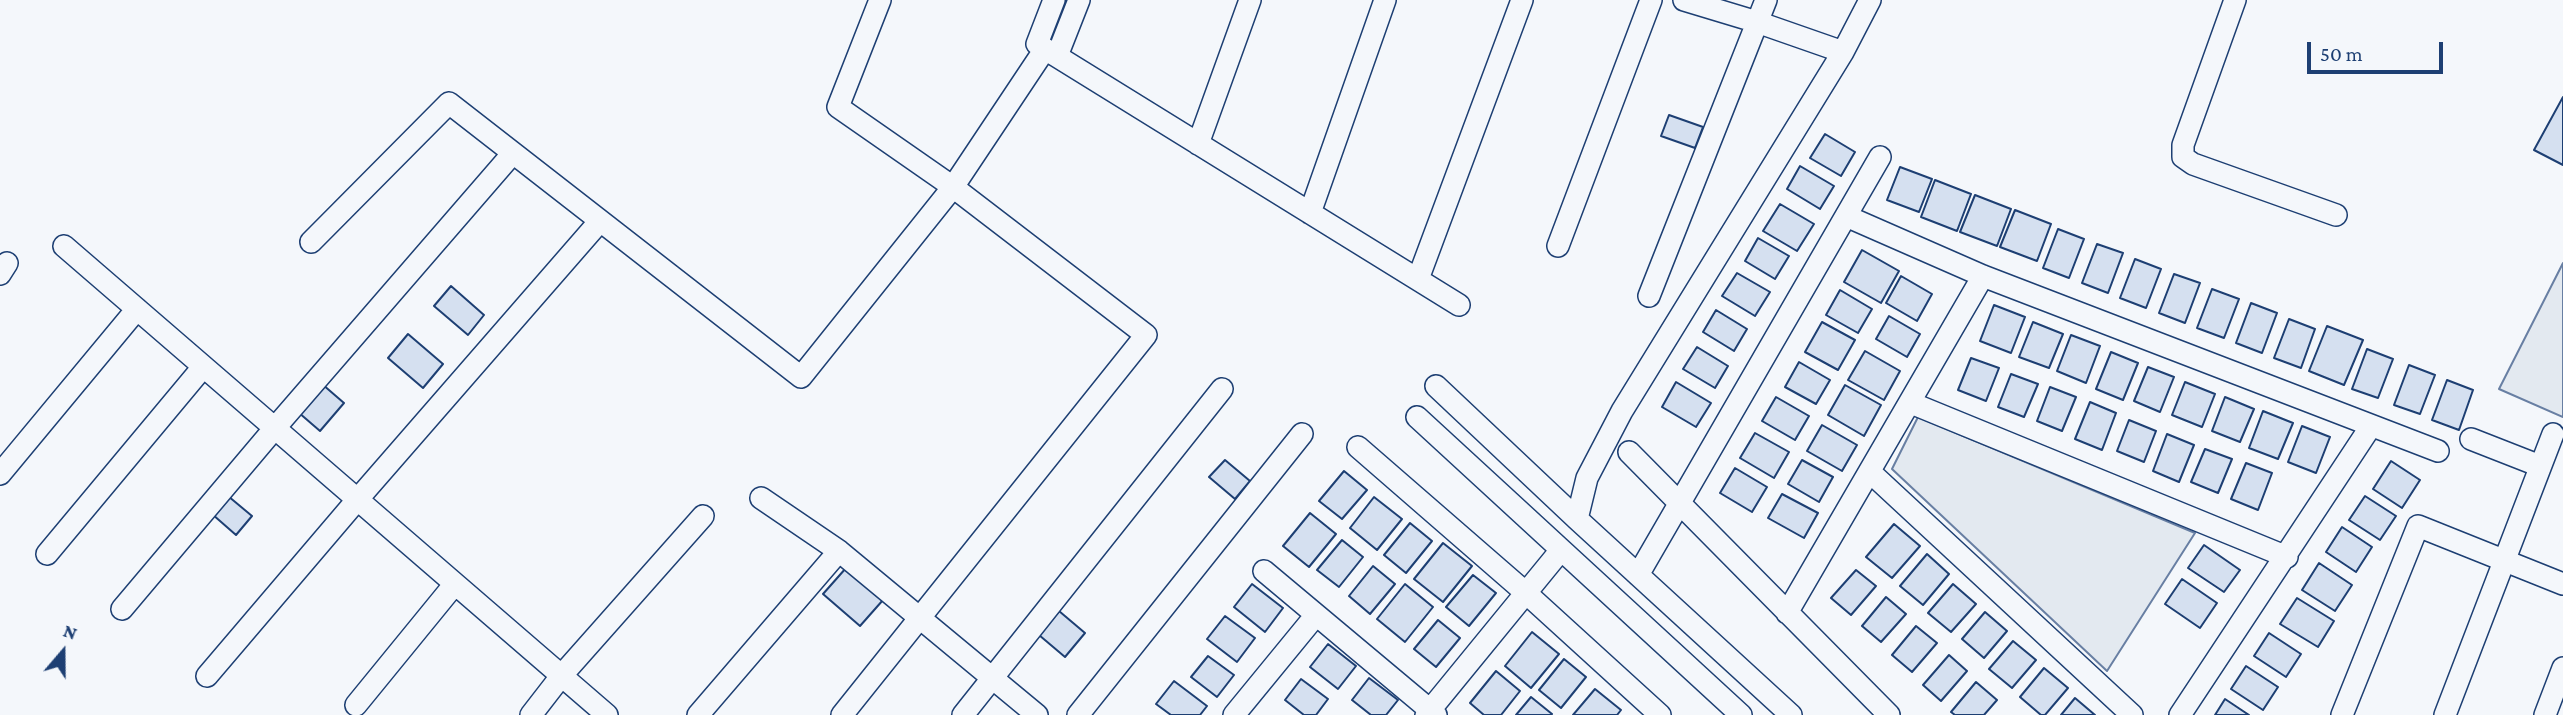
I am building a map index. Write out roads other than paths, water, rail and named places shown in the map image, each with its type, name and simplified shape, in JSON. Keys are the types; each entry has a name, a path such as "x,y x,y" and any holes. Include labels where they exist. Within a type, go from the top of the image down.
{"street":[{"path":"1054,0 1037,44 1460,305"},
{"path":"312,242 449,103 801,377 953,187 1051,53 1079,0"},
{"path":"1198,144 1250,0"},
{"path":"1310,213 1385,0"},
{"path":"1418,279 1522,0"},
{"path":"1558,246 1651,0"},
{"path":"1684,0 1843,52"},
{"path":"1649,296 1766,0"},
{"path":"1577,519 1587,478 1622,411 1843,52 1870,0"},
{"path":"2235,0 2183,145 2183,157 2193,164 2336,215"},
{"path":"842,715 1146,335 953,187 838,107 877,1"},
{"path":"122,609 513,153"},
{"path":"1638,575 1880,157"},
{"path":"1846,216 1983,276 2438,451"},
{"path":"207,677 600,221"},
{"path":"64,246 607,715"},
{"path":"1787,613 1983,276"},
{"path":"0,474 137,309"},
{"path":"47,554 203,367"},
{"path":"1436,386 1791,715"},
{"path":"963,715 1222,389"},
{"path":"1911,403 2287,556"},
{"path":"1417,417 1741,715"},
{"path":"2180,715 2371,426"},
{"path":"1078,715 1302,434"},
{"path":"2445,715 2553,434"},
{"path":"2471,439 2540,466"},
{"path":"1358,447 1526,593 1660,715"},
{"path":"1629,452 1889,715"},
{"path":"1870,472 2132,715"},
{"path":"761,498 839,551 1037,715"},
{"path":"531,715 562,675 703,516"},
{"path":"2342,715 2418,526 2563,584"},
{"path":"1264,570 1431,713 1561,550"},
{"path":"698,715 839,551"},
{"path":"356,705 454,585"},
{"path":"1234,715 1316,615"},
{"path":"2545,715 2563,668"}]}
